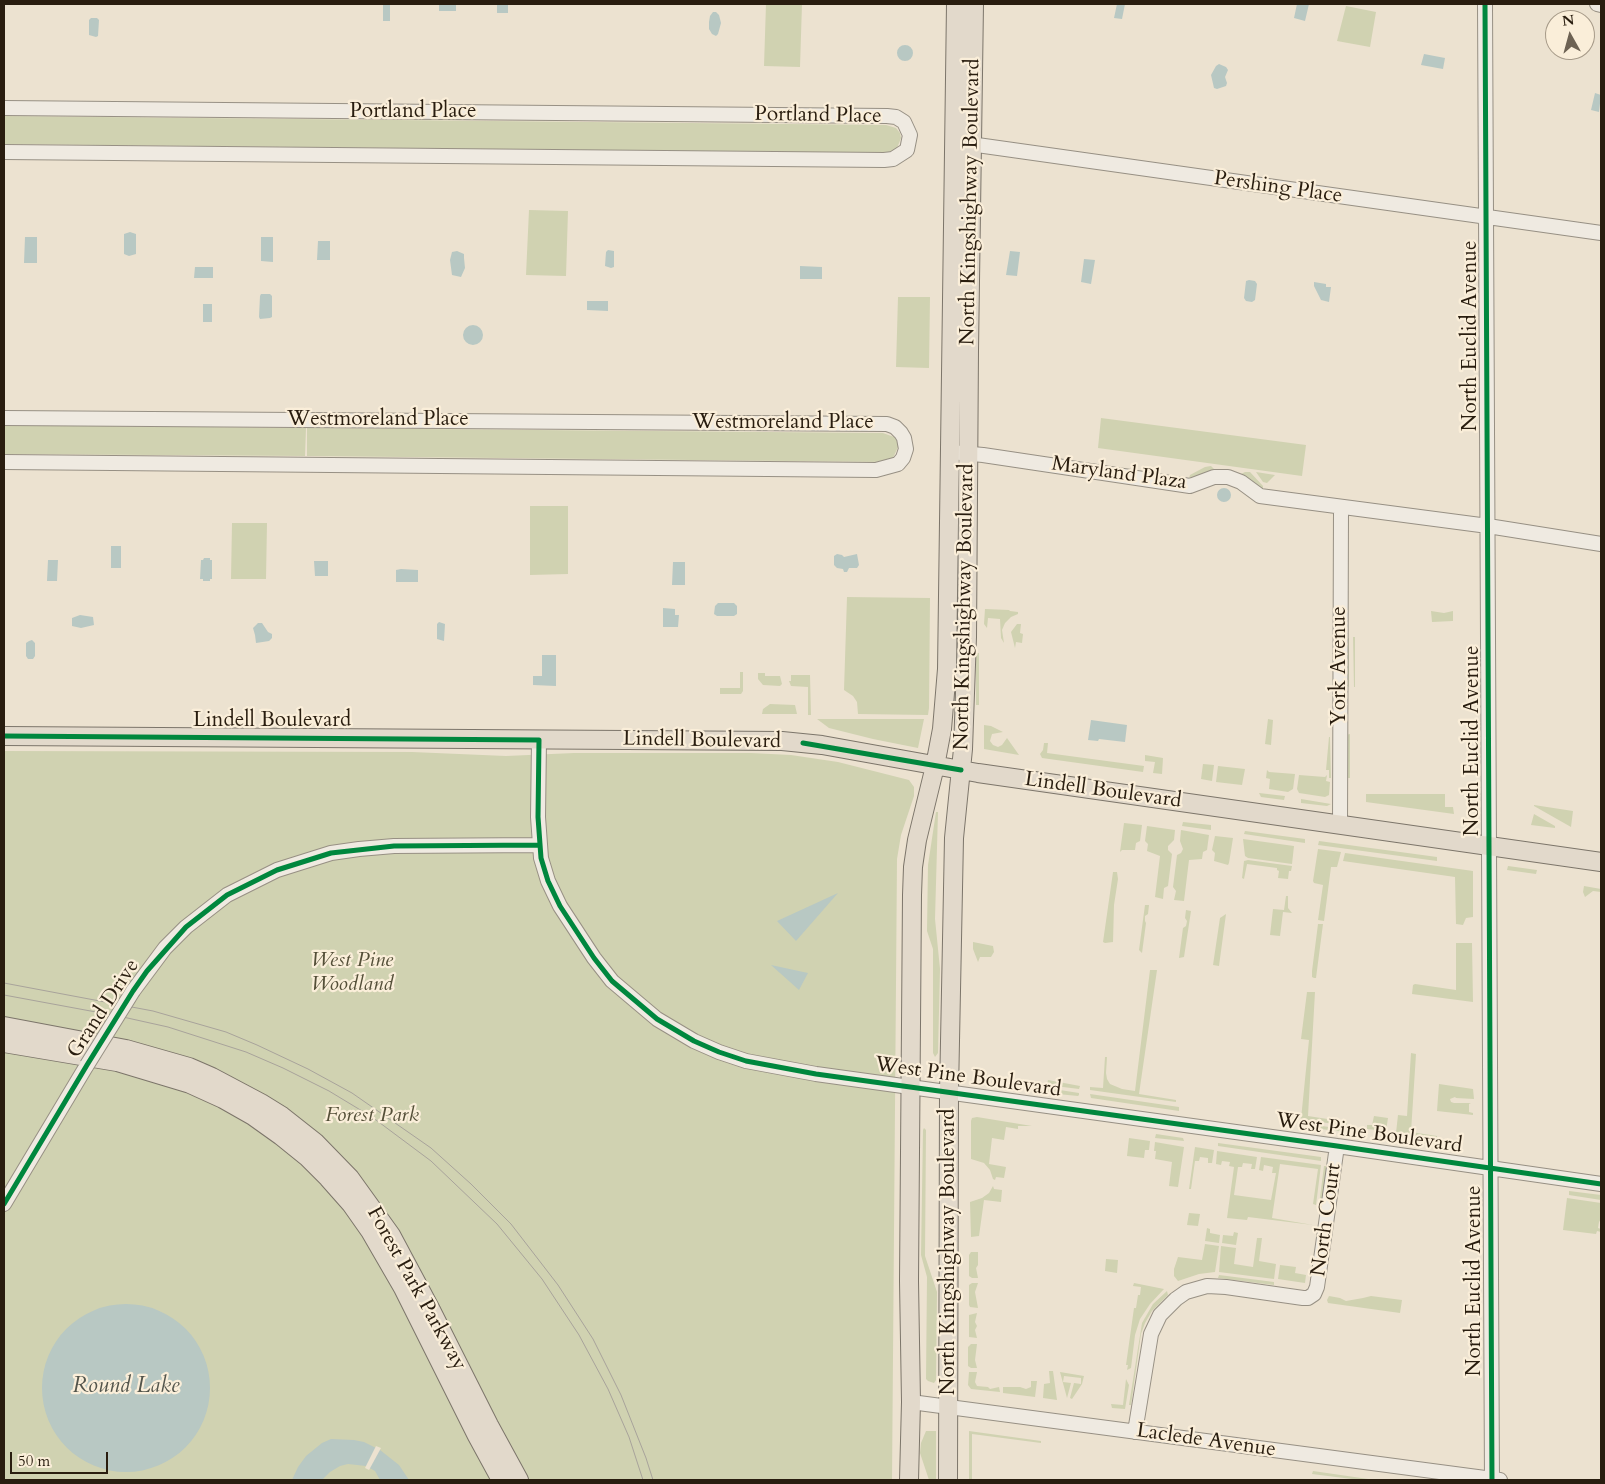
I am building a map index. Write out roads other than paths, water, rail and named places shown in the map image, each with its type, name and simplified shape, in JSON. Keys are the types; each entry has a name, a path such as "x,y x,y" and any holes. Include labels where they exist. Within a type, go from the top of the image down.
{"main road":[{"name":"North Kingshighway Boulevard","path":"910,1480 909,1282 913,867 917,840 935,766 944,714 959,452 963,143 956,4"},
{"name":"North Kingshighway Boulevard","path":"963,143 974,4"},
{"name":"North Kingshighway Boulevard","path":"948,1480 949,1092 954,838 965,710 967,637 959,452"},
{"name":"Lindell Boulevard","path":"4,736 782,741 822,745 961,770 1601,862"},
{"name":"Forest Park Parkway","path":"4,1026 126,1049 189,1067 262,1103 315,1142 350,1178 392,1235 488,1424 519,1480"},
{"name":"Forest Park Parkway","path":"4,1042 117,1062 190,1084 223,1099 253,1116 282,1136 307,1157 351,1204 370,1231 403,1288 501,1480"}],"street":[{"name":"North Euclid Avenue","path":"1485,4 1491,1168 1495,1480"},
{"path":"1597,4 1601,5"},
{"name":"Portland Place","path":"4,108 888,116 896,117 904,122 910,135 907,150 893,159 884,160 4,152"},
{"name":"Pershing Place","path":"963,143 1601,233"},
{"name":"Westmoreland Place","path":"4,418 887,424 895,427 901,433 906,449 903,458 898,464 876,470 4,462"},
{"name":"Maryland Plaza","path":"959,452 1190,486 1214,477 1228,477 1241,482 1260,496 1488,526 1601,544"},
{"name":"York Avenue","path":"1340,824 1341,506"},
{"name":"West Pine Boulevard","path":"539,740 538,817 540,845 544,869 560,906 577,934 612,981 657,1018 694,1041 746,1061 807,1073 1601,1184"},
{"name":"Grand Drive","path":"4,1204 132,991 165,948 186,927 227,895 277,870 322,855 359,849 394,846 540,845"},
{"name":"North Court","path":"1135,1432 1151,1334 1160,1315 1176,1299 1186,1292 1207,1286 1303,1298 1308,1298 1314,1294 1318,1287 1337,1146"},
{"name":"Laclede Avenue","path":"910,1402 1495,1480"}],"water":[{"path":"383,4 390,4 390,21 383,21"},
{"path":"439,4 456,4 456,11 439,11"},
{"path":"497,4 508,4 508,13 497,13"},
{"path":"1117,4 1125,4 1122,19 1114,18"},
{"path":"1297,4 1309,4 1305,21 1294,18"},
{"path":"713,12 719,15 721,23 716,36 709,29 710,16"},
{"path":"91,18 99,20 98,36 96,37 89,35 89,20"},
{"path":"905,45 911,47 913,53 911,59 905,61 899,59 897,53 899,47"},
{"path":"1424,54 1445,58 1443,69 1421,65"},
{"path":"1219,64 1228,70 1225,77 1227,83 1226,86 1217,89 1214,88 1211,75"},
{"path":"1595,93 1601,95 1599,112 1591,110"},
{"path":"130,232 136,234 136,254 129,256 124,254 124,234"},
{"path":"25,237 37,237 37,263 24,263"},
{"path":"261,237 273,237 273,262 261,261"},
{"path":"318,241 330,241 330,260 317,260"},
{"path":"608,250 614,251 614,267 611,268 605,266 606,252"},
{"path":"457,251 464,254 465,268 461,277 452,275 450,260 452,252"},
{"path":"1010,251 1020,252 1017,276 1006,275"},
{"path":"1084,259 1095,260 1091,284 1081,282"},
{"path":"800,266 822,267 822,279 800,279"},
{"path":"195,267 213,267 213,278 194,278"},
{"path":"1246,281 1255,281 1257,284 1255,300 1252,302 1246,301 1244,298"},
{"path":"1314,282 1331,287 1329,302 1321,300"},
{"path":"261,294 270,294 272,296 272,317 270,318 260,319 259,317"},
{"path":"587,301 608,301 608,311 587,310"},
{"path":"203,304 212,304 212,322 203,322"},
{"path":"473,325 480,328 483,335 480,342 473,345 466,342 463,335 466,328"},
{"path":"1221,488 1227,488 1231,495 1227,502 1221,502 1217,498 1217,492"},
{"path":"111,546 121,546 121,568 111,568"},
{"path":"837,554 844,557 857,554 859,565 857,568 849,568 847,572 844,572 843,569 837,568 834,565 834,556"},
{"path":"204,558 212,560 212,579 210,581 200,579 201,560"},
{"path":"48,560 58,560 57,581 47,581"},
{"path":"314,561 328,561 328,576 315,576"},
{"path":"673,562 685,562 685,585 672,585"},
{"path":"396,570 418,570 418,582 396,582"},
{"path":"718,603 734,603 737,606 737,614 734,616 717,616 714,614 715,606"},
{"path":"663,608 675,609 675,615 679,615 678,627 663,627"},
{"path":"80,615 93,617 94,625 81,628 72,626 72,618"},
{"path":"439,622 445,624 444,641 437,639 437,624"},
{"path":"258,623 262,623 268,632 272,634 272,638 269,641 256,643 253,628"},
{"path":"32,640 35,643 35,656 33,659 28,659 26,656 26,643"},
{"path":"542,655 556,655 556,686 533,685 533,676 542,676"},
{"path":"1091,720 1127,725 1125,742 1099,739 1098,741 1088,740"},
{"path":"838,893 796,941 777,921"},
{"path":"771,965 808,973 799,990"},
{"name":"Round Lake","path":"118,1304 134,1304 166,1314 191,1335 204,1356 210,1388 204,1420 196,1435 179,1453 158,1466 134,1472 118,1472 94,1466 79,1458 56,1435 48,1420 42,1396 42,1380 48,1356 56,1341 79,1318 94,1310"},
{"path":"331,1439 364,1442 380,1450 399,1465 409,1480 380,1480 375,1471 366,1466 348,1464 330,1472 322,1480 292,1480 306,1456 322,1443"}],"tram line":[{"path":"4,983 153,1011 226,1032 308,1069 352,1093 431,1148 511,1224 558,1285 593,1339 621,1395 653,1480"},
{"path":"4,995 168,1027 246,1052 329,1091 372,1117 431,1161 497,1224 542,1279 579,1335 608,1389 629,1437 643,1480"}],"park label":[{"name":"West Pine Woodland","path":"352,973"},
{"name":"Forest Park","path":"372,1116"}]}
